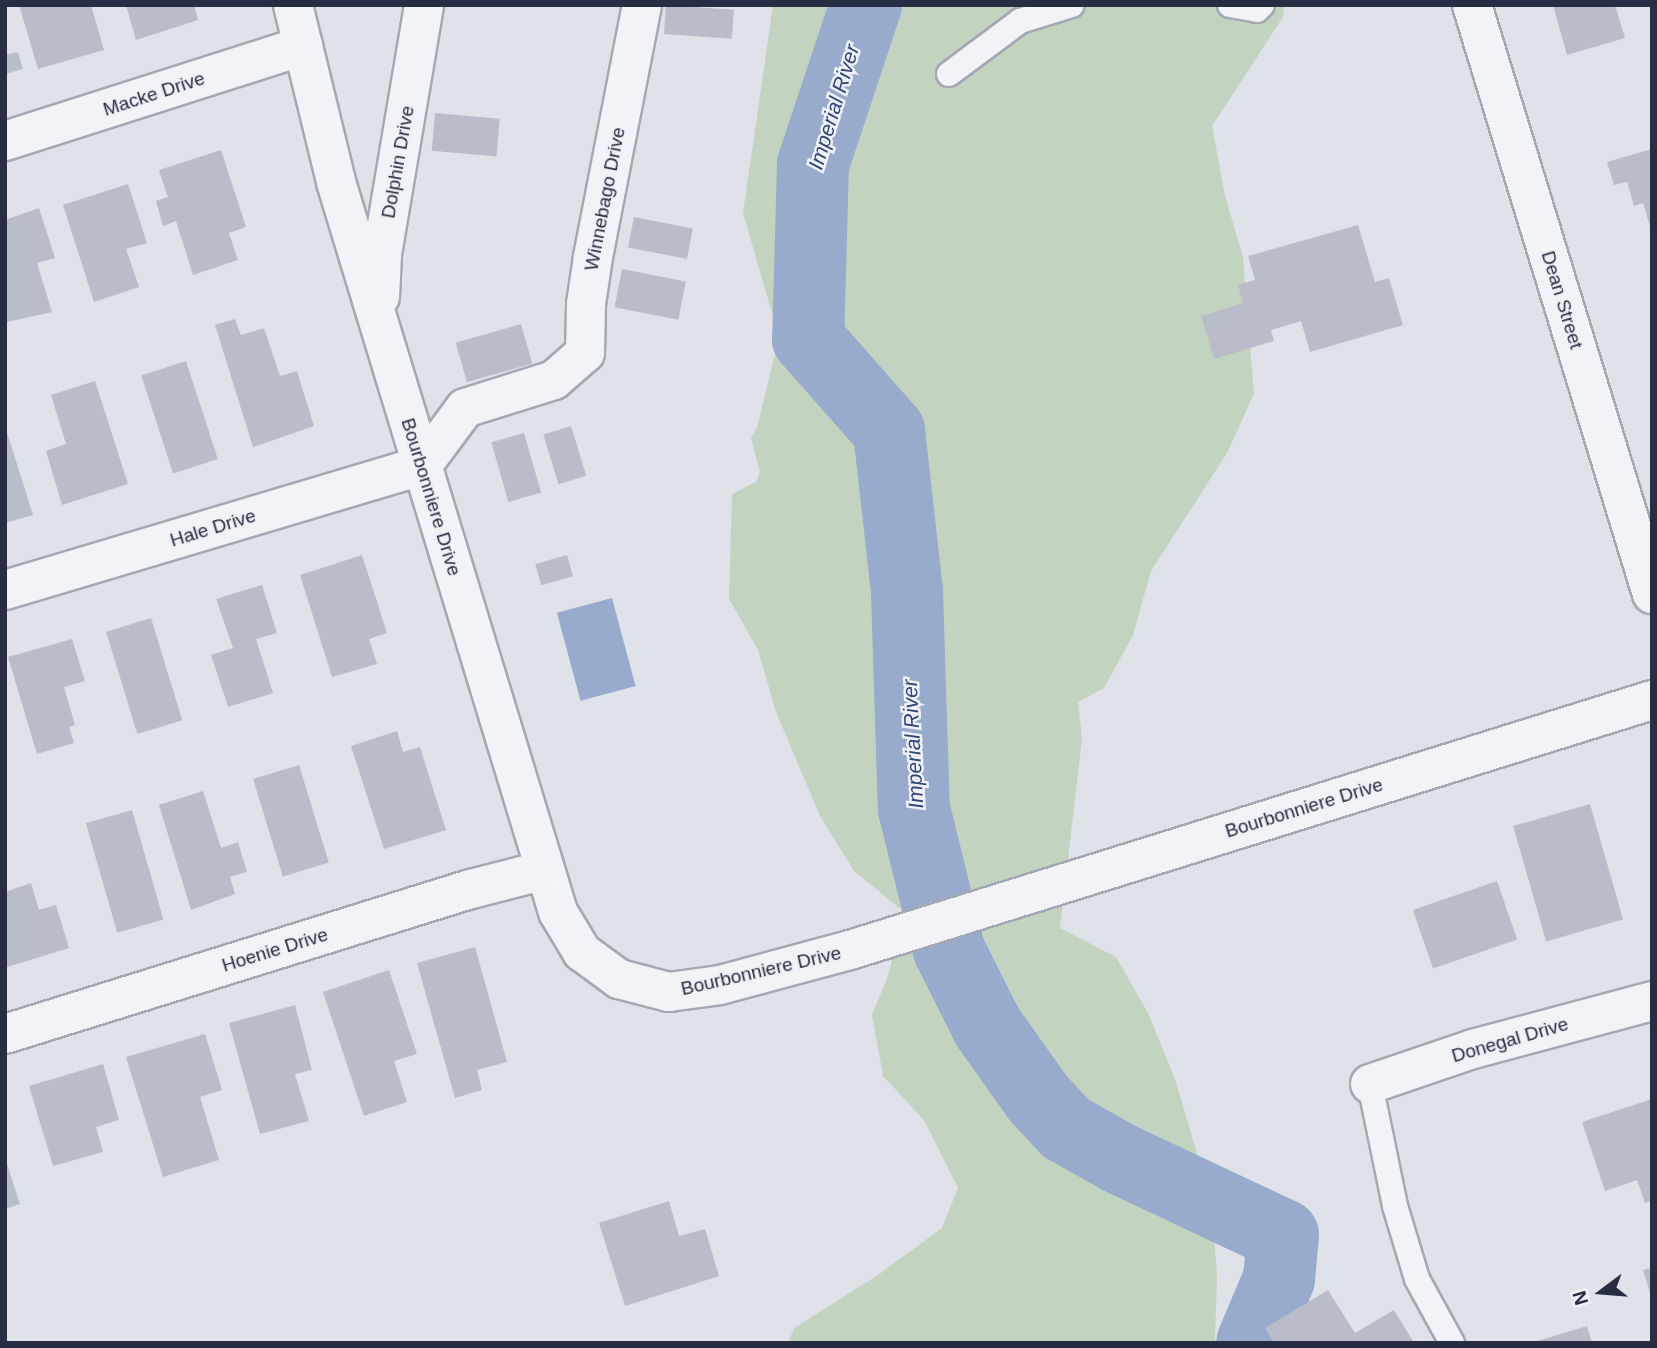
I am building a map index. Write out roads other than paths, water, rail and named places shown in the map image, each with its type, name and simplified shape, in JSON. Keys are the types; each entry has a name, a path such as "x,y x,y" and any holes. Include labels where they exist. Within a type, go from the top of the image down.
{"street":[{"name":"Bourbonniere Drive","path":"293,5 335,182 558,912 582,952 619,979 669,992 720,985 850,950 1652,700"},
{"name":"Dolphin Drive","path":"378,320 382,254 424,5"},
{"name":"Winnebago Drive","path":"422,466 465,408 554,380 585,353 586,304 593,257 642,5"},
{"name":"Dean Street","path":"1472,5 1652,594"},
{"name":"Macke Drive","path":"5,141 303,46"},
{"name":"Hale Drive","path":"5,590 422,466"},
{"name":"Hoenie Drive","path":"5,1034 471,889 545,870"},
{"name":"Donegal Drive","path":"1370,1084 1473,1049 1652,1001"}],"lane":[{"path":"949,74 1020,21 1072,5"},
{"path":"1230,5 1257,10 1262,5"},
{"path":"1370,1084 1395,1206 1417,1279 1452,1343"}],"water":[{"path":"612,598 636,686 580,701 557,613"}],"waterway":[{"name":"Imperial River","path":"866,5 813,164 808,339 889,431 907,592 914,809 949,950 987,1026 1038,1098 1066,1128 1119,1158 1283,1235 1279,1279 1252,1343"}]}
